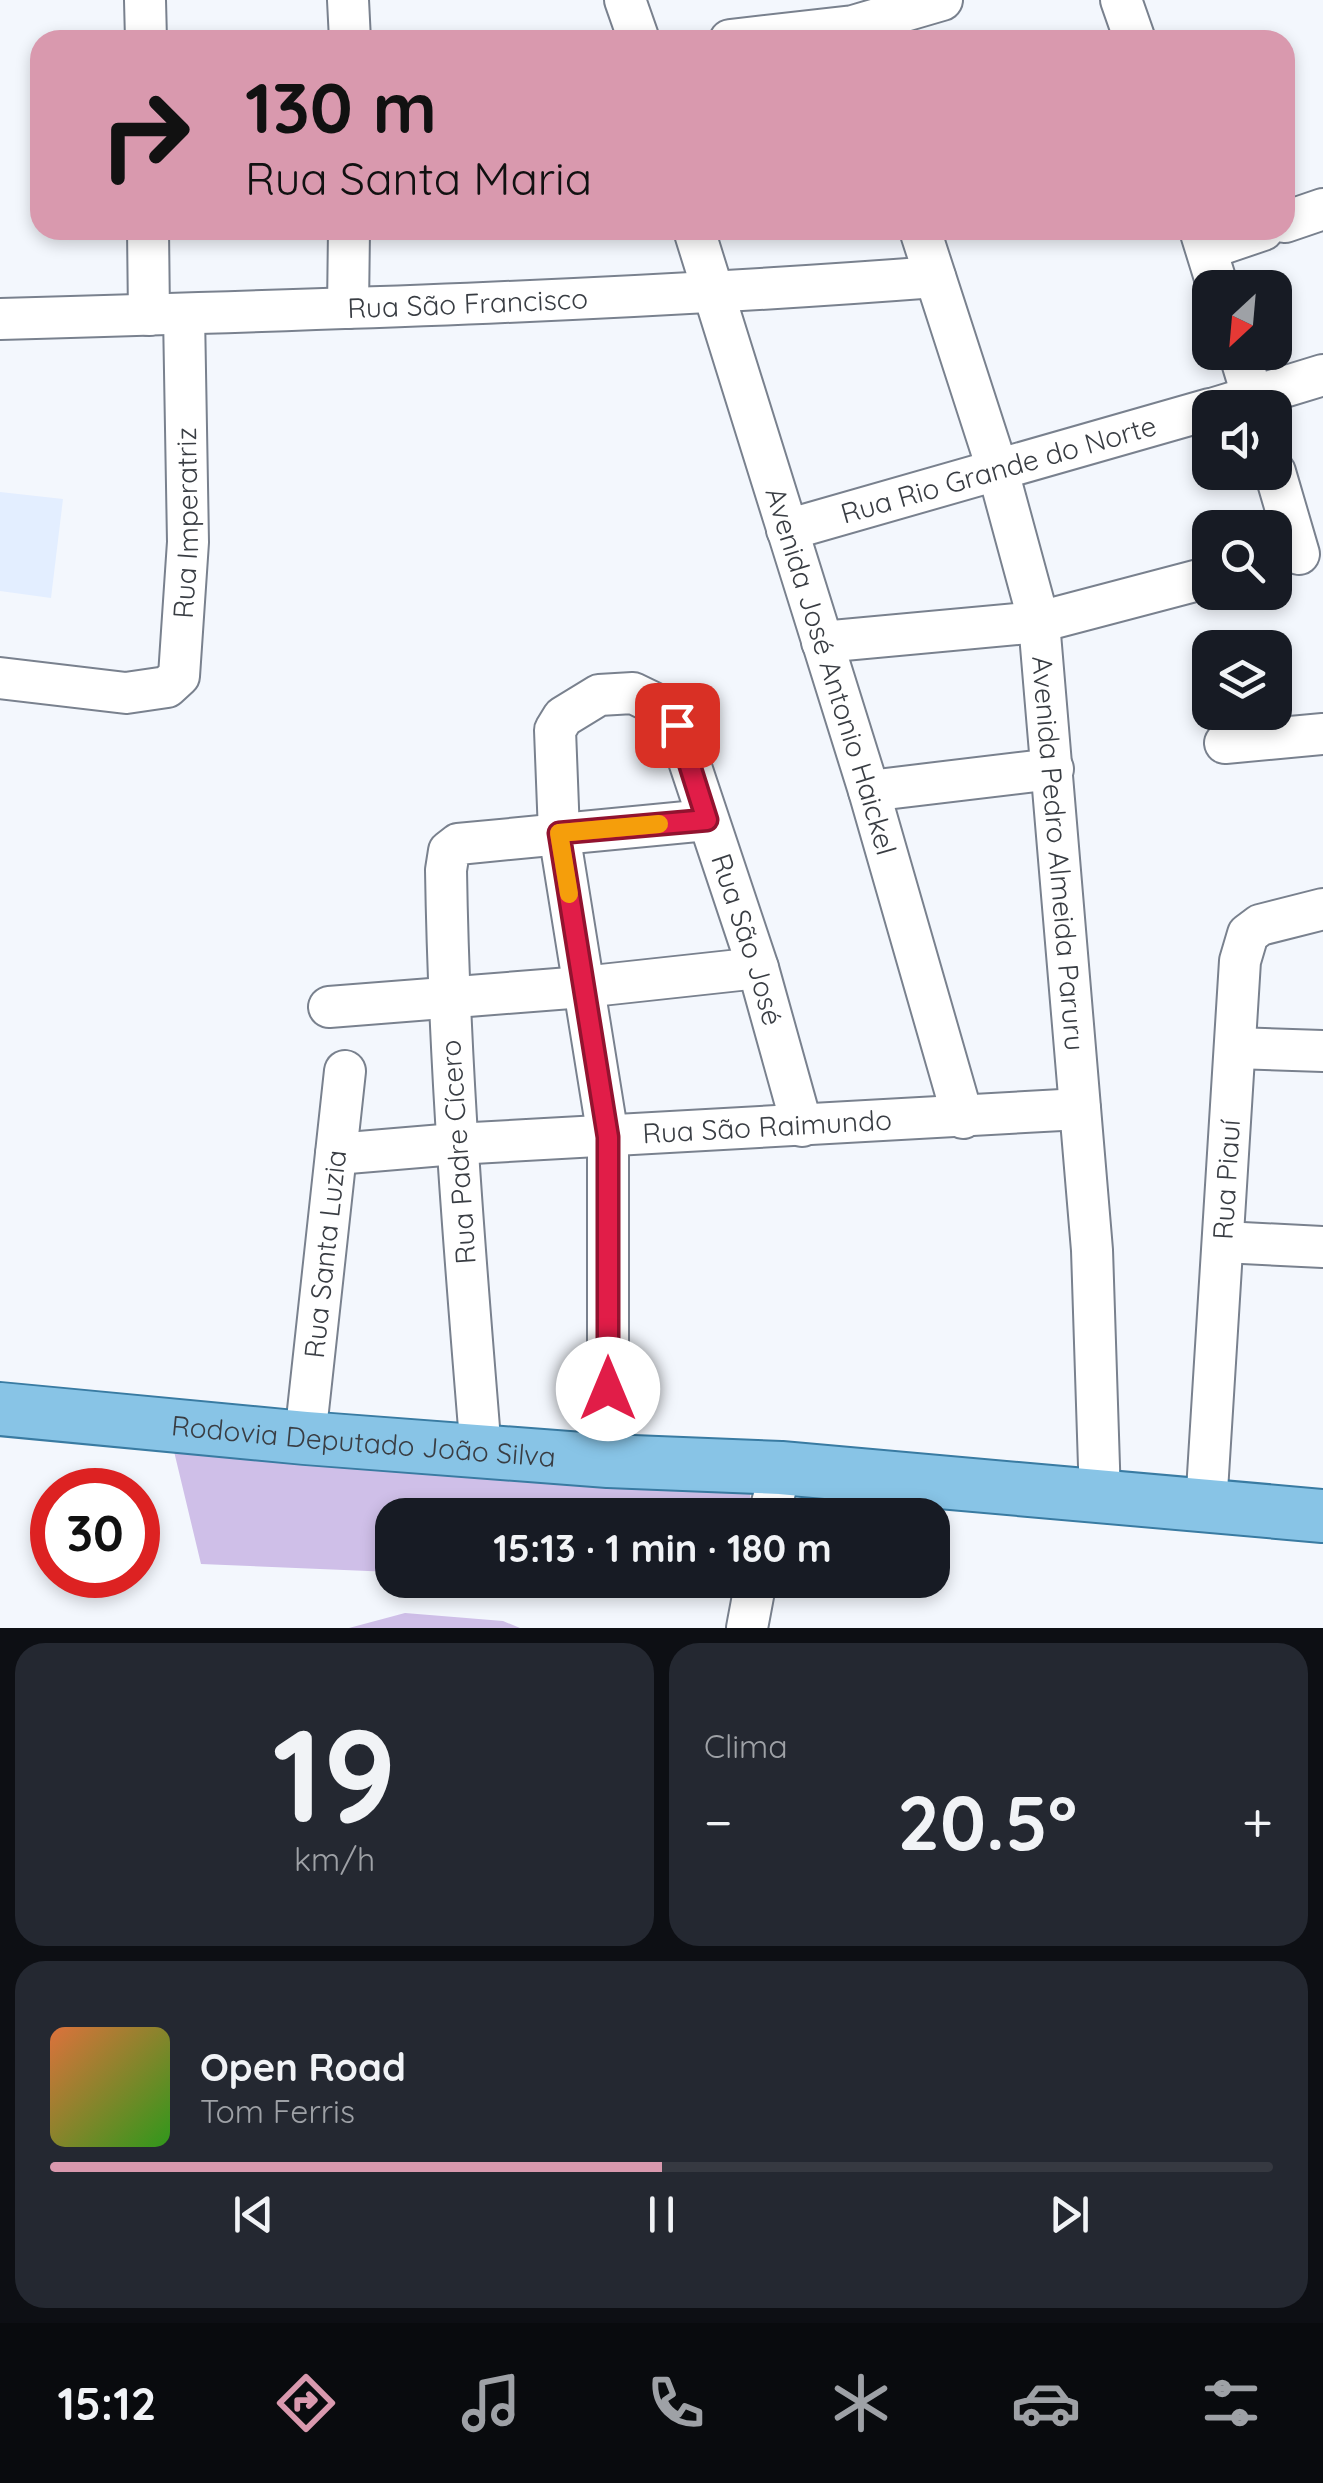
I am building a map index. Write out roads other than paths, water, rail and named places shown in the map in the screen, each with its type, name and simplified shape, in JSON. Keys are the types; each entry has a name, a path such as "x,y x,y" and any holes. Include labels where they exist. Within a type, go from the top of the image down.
{"main road":[{"name":"Rodovia Deputado João Silva","path":"0,1409 608,1462 775,1492 1100,1497 1323,1516"}],"street":[{"path":"146,0 146,30"},
{"path":"348,0 350,30"},
{"path":"625,0 636,30"},
{"path":"797,30 851,22 942,0"},
{"path":"1121,0 1132,30"},
{"path":"1295,219 1323,209"},
{"name":"Rua Imperatriz","path":"0,678 126,693 167,687 179,676 188,542 166,314 150,240"},
{"path":"348,308 349,240"},
{"name":"Avenida José Antonio Haickel","path":"697,240 869,790 963,1118"},
{"name":"Avenida Pedro Almeida Paruru","path":"923,240 998,472 1039,622 1092,1250 1100,1497"},
{"path":"1203,240 1212,270"},
{"name":"Rua São Francisco","path":"0,320 712,294 935,277"},
{"name":"Rua Rio Grande do Norte","path":"1278,390 1323,375"},
{"name":"Rua Rio Grande do Norte","path":"787,530 1192,417"},
{"path":"1280,490 1299,554"},
{"path":"822,642 1039,622 1192,582"},
{"name":"Rua São José","path":"559,833 555,730 563,716 599,695 633,693 664,708 677,725 758,968 802,1126"},
{"path":"1224,743 1323,734"},
{"path":"869,790 1053,769"},
{"path":"608,1462 608,1137 559,833 707,820"},
{"name":"Rua Padre Cícero","path":"480,1452 455,1144 446,870 449,851 458,844 559,833"},
{"name":"Rua Piauí","path":"1206,1507 1240,962 1248,934 1260,924 1323,909"},
{"path":"329,1007 758,968"},
{"path":"1235,1048 1323,1051"},
{"name":"Rua Santa Luzia","path":"306,1438 345,1071"},
{"name":"Rua São Raimundo","path":"336,1154 1080,1109"},
{"path":"1223,1242 1323,1247"},
{"path":"748,1628 753,1598"}]}
